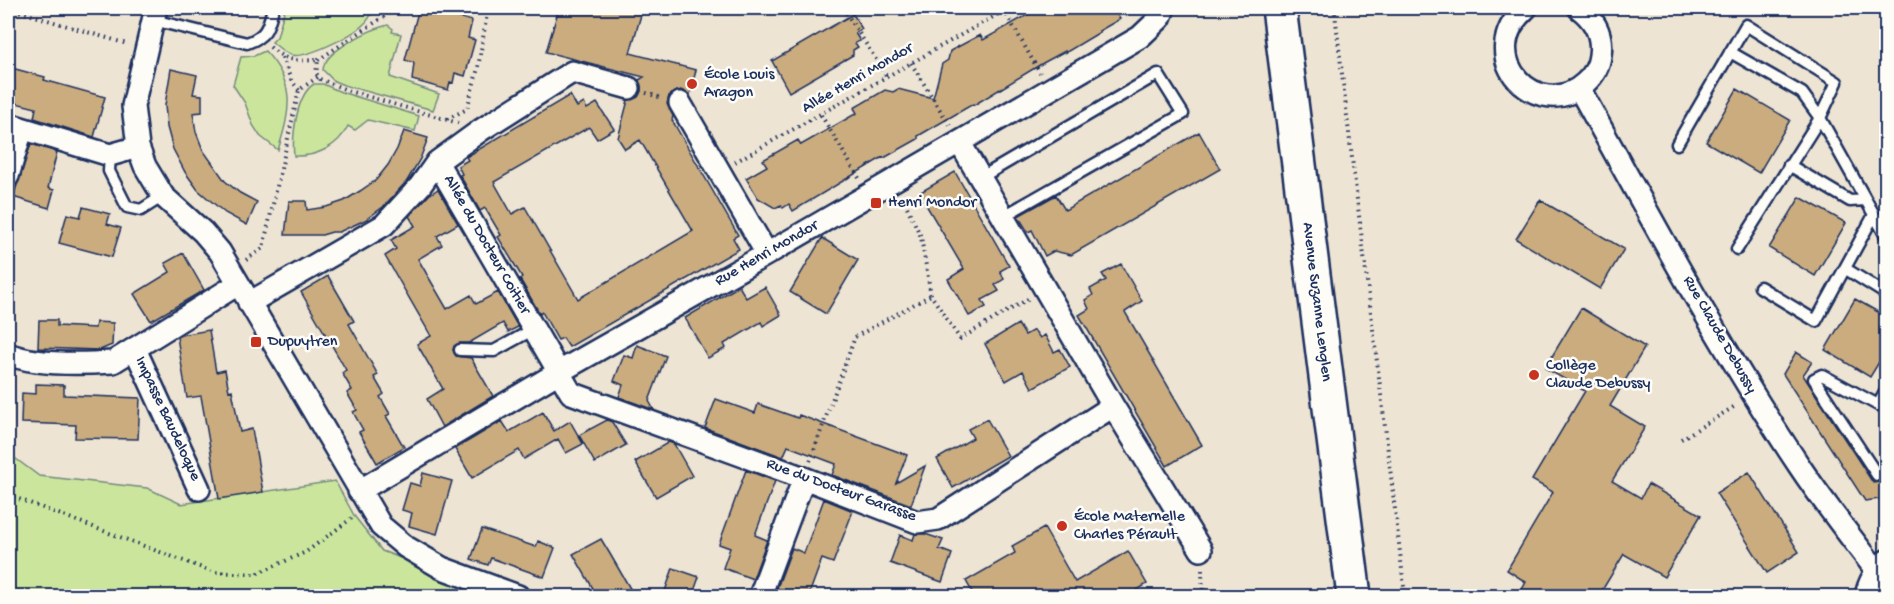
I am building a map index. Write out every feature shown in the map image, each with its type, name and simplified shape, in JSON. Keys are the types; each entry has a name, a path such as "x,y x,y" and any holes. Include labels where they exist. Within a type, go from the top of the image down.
{"main road":[{"name":"Avenue Suzanne Lenglen","path":"1279,8 1354,597"}],"street":[{"name":"Rue Henri Mondor","path":"364,499 559,372 1140,38 1160,18 1164,8"},
{"path":"1526,8 1516,17 1508,30 1506,60 1512,74 1529,89 1551,96 1565,94 1579,88 1592,77 1599,62 1601,45 1598,29 1588,15 1579,8"},
{"path":"154,14 133,106 138,147 145,166 162,196 203,232 220,252 381,526 406,548 442,568 518,597"},
{"path":"249,303 384,225 420,186 437,162 572,72 629,88"},
{"name":"Rue Claude Debussy","path":"1579,88 1754,395 1801,468 1881,565"},
{"path":"680,103 767,254"},
{"path":"8,176 15,127 110,155 138,147"},
{"path":"960,143 1113,406 1201,550"},
{"name":"Allée du Docteur Coitier","path":"437,162 559,372"},
{"path":"8,354 23,360 113,362 238,284"},
{"name":"Impasse Baudeloque","path":"135,349 199,489"},
{"name":"Rue du Docteur Garasse","path":"559,372 571,393 917,522 938,519 1113,406"},
{"path":"760,597 804,478"},
{"path":"1866,597 1868,585 1881,565"}],"lane":[{"path":"154,14 247,43 260,38 268,26 273,8"},
{"path":"1677,144 1746,25 1837,82 1820,118 1737,249"},
{"path":"1730,52 1802,93 1820,118 1887,236"},
{"path":"980,178 1158,74 1183,114 1002,217"},
{"path":"110,155 109,171 127,207 141,210 162,196"},
{"path":"1790,165 1851,201 1866,201"},
{"path":"1760,287 1816,321 1874,215"},
{"path":"1846,269 1887,294"},
{"name":"Allée du Docteur Coitier","path":"460,350 494,351 534,329"},
{"path":"1887,391 1882,404 1822,375 1814,379 1877,475 1887,474"}],"path":[{"path":"8,8 145,49"},
{"path":"260,38 282,57 298,61 318,60 397,8"},
{"path":"446,119 467,109 478,68 488,8"},
{"path":"843,8 887,77"},
{"name":"Allée Henri Mondor","path":"719,171 1009,8"},
{"path":"1338,8 1335,13 1405,597"},
{"path":"1004,10 1049,90"},
{"path":"282,57 291,81 298,90"},
{"path":"318,60 316,73 320,79 349,91 482,130"},
{"path":"911,63 960,143"},
{"path":"220,252 232,244 244,261 263,248 298,90 318,77"},
{"path":"629,88 680,103"},
{"path":"821,115 868,194"},
{"path":"894,180 921,237 930,295 960,339 1044,289"},
{"path":"804,478 855,337 930,295"},
{"path":"1681,438 1754,395"},
{"path":"8,495 213,572 256,574 306,552 364,499"},
{"path":"1201,550 1203,597"}],"green space":[{"path":"285,8 374,8 366,22 350,34 318,50 291,55 272,42 277,37"},
{"path":"388,25 393,29 392,32 401,34 390,77 439,94 433,110 344,85 334,81 323,70 325,63 340,48 360,36"},
{"path":"265,51 282,75 288,98 286,122 278,150 260,136 253,125 245,103 233,85 241,57 254,56"},
{"path":"314,84 323,84 341,92 419,116 415,131 368,120 355,130 348,126 338,140 326,149 310,155 294,156 296,117 303,97"},
{"path":"8,453 39,476 147,488 181,504 335,481 355,517 382,551 502,596 8,596"}],"building":[{"path":"419,8 451,8 450,15 472,21 468,38 475,40 465,76 455,73 453,83 450,82 448,90 412,80 414,63 405,60"},
{"path":"559,8 643,8 630,53 696,70 690,95 681,90 674,92 669,96 667,104 673,116 672,120 738,235 733,238 739,249 569,347 563,338 558,340 542,312 540,314 520,279 522,277 498,237 501,235 485,208 480,211 460,175 462,174 458,166 468,160 466,157 570,95 577,107 584,103 587,109 597,103 614,129 597,139 589,127 494,182 512,214 525,207 578,299 693,231 640,140 625,149 618,138 628,100 638,97 641,91 639,80 644,77 546,52"},
{"path":"1040,8 1113,8 1120,19 793,211 789,204 783,208 781,205 775,208 758,198 746,178 767,166 763,160 798,140 801,145 857,113 854,108 885,90 893,92 898,89 933,98 942,64 948,60 950,51 980,35 983,40"},
{"path":"853,14 862,29 855,33 860,41 855,43 858,47 853,50 853,55 789,92 772,61"},
{"path":"8,67 105,97 94,137 34,118 36,108 8,101"},
{"path":"171,69 197,75 193,94 202,95 202,112 193,113 196,132 203,150 225,181 240,193 257,202 247,225 225,213 198,190 173,149 167,127 165,105"},
{"path":"1737,89 1790,120 1759,173 1706,142"},
{"path":"404,131 428,138 420,159 407,181 383,207 365,220 339,232 322,235 285,235 289,201 306,201 307,210 344,201 376,180 388,165"},
{"path":"1199,132 1220,169 1071,255 1054,251 1045,256 1032,230 1028,232 1018,216 1056,195 1065,210"},
{"path":"31,144 57,152 48,188 54,190 49,208 13,197"},
{"path":"955,172 1009,266 1000,271 1004,279 995,285 999,291 982,300 986,307 969,316 948,279 964,269 919,193"},
{"path":"438,189 458,224 437,236 442,245 418,259 447,309 471,295 476,304 498,292 518,327 508,332 503,323 469,343 454,346 456,356 471,358 493,396 442,427 427,399 443,389 417,344 431,336 385,256 396,249 391,240 415,226 409,216"},
{"path":"1800,197 1846,223 1815,276 1769,248"},
{"path":"1540,200 1624,249 1600,289 1516,239"},
{"path":"83,207 110,214 107,224 121,228 112,257 59,243 67,214 80,217"},
{"path":"822,238 858,260 826,314 790,292"},
{"path":"183,253 204,290 151,321 134,294 170,272 165,263"},
{"path":"1121,264 1142,301 1125,312 1202,445 1167,466 1079,315 1089,309 1085,300 1093,295 1090,289 1106,280 1102,274"},
{"path":"328,276 354,321 349,324 378,375 374,377 384,394 380,397 390,414 386,416 404,447 377,463 359,432 363,430 353,412 357,410 347,393 352,390 342,373 346,370 301,292"},
{"path":"739,286 746,298 765,287 781,315 763,326 761,322 724,344 726,348 708,358 685,318"},
{"path":"1855,299 1887,317 1887,349 1870,377 1825,350"},
{"path":"1581,308 1645,347 1610,406 1645,427 1612,481 1641,498 1648,484 1701,515 1664,577 1624,554 1598,597 1518,597 1526,582 1507,570 1553,492 1532,480 1585,391 1545,368"},
{"path":"39,320 57,320 57,326 95,328 96,322 113,323 112,345 100,350 38,348"},
{"path":"1018,324 1025,335 1034,330 1040,338 1045,335 1054,352 1060,349 1070,367 1032,388 1023,371 1006,381 985,344"},
{"path":"209,330 216,372 225,370 229,391 232,390 240,432 252,429 263,492 219,499 201,396 187,398 177,337"},
{"path":"637,345 666,356 649,401 654,410 619,397 623,385 614,381 624,355 633,358"},
{"path":"1796,352 1812,362 1803,375 1873,483 1887,481 1887,498 1865,501 1783,374"},
{"path":"36,384 64,385 64,395 140,398 138,439 75,438 76,425 21,423 22,393 36,394"},
{"path":"716,399 755,413 758,404 798,418 799,415 907,455 896,483 925,466 911,505 832,475 836,464 788,446 783,457 705,428"},
{"path":"543,412 554,431 570,421 583,444 566,453 558,439 524,459 519,450 472,478 455,449 502,421 509,432"},
{"path":"987,419 1008,456 953,488 937,459 973,438 968,429"},
{"path":"607,420 612,422 626,445 595,463 579,435"},
{"path":"669,442 674,444 692,476 656,497 635,462"},
{"path":"746,470 775,481 755,535 767,540 753,579 723,568 730,548 719,544"},
{"path":"1749,472 1799,552 1767,573 1716,493"},
{"path":"423,473 452,481 437,534 409,526 412,513 402,510 410,483 420,486"},
{"path":"824,499 853,511 833,563 822,559 808,597 800,597 777,588 792,548 804,553"},
{"path":"1044,528 1075,582 1128,551 1147,584 1126,597 975,597 966,581 1015,553 1012,546"},
{"path":"482,529 536,547 538,541 555,548 544,577 491,558 488,565 471,559"},
{"path":"915,534 925,534 943,540 939,549 952,554 942,582 890,563 900,535 913,540"},
{"path":"601,539 635,597 598,597 573,554"},
{"path":"673,568 699,577 692,597 663,597"}],"place":[{"name":"École Louis Aragon","path":"692,84"},
{"name":"Henri Mondor","path":"876,203"},
{"name":"Dupuytren","path":"256,342"},
{"name":"Collège Claude Debussy","path":"1534,375"},
{"name":"École Maternelle Charles Pérault","path":"1062,526"}]}
